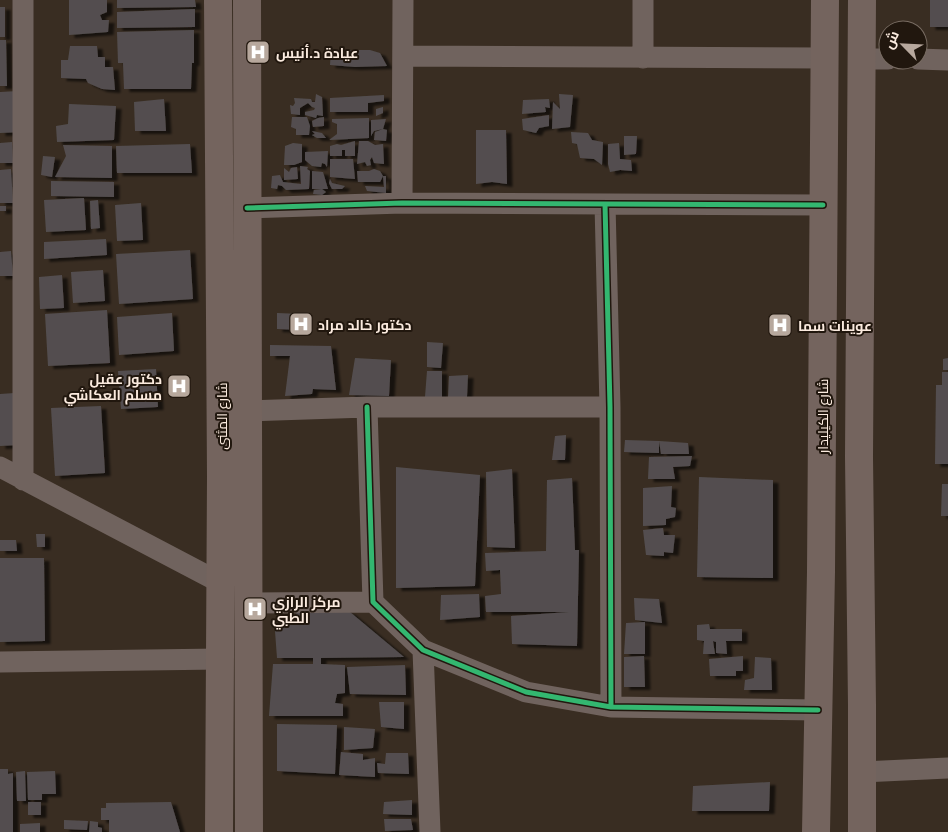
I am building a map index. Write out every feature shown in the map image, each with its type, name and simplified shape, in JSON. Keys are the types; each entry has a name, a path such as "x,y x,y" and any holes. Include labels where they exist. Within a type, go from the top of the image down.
{"main road":[{"name":"شارع المثنى","path":"218,0 222,477 219,832"},
{"name":"شارع المثنى","path":"247,0 246,208 250,515 249,832"},
{"name":"شارع الكيليدار","path":"816,832 821,572 822,205 825,0"},
{"path":"862,0 859,457 862,832"},
{"path":"822,460 824,470 832,477 842,478 852,475 858,467 859,457"},
{"path":"222,477 230,486 236,486 243,484 249,474"},
{"path":"221,517 223,511 235,505 247,509 250,515"},
{"path":"821,572 822,563 828,555 838,553 846,558 850,566 848,680 862,705"}],"street":[{"path":"22,0 23,480"},
{"path":"402,202 403,0"},
{"path":"643,0 643,58"},
{"path":"403,56 824,58"},
{"path":"861,59 878,59"},
{"path":"928,60 948,60"},
{"path":"246,208 402,202 822,205"},
{"path":"605,204 610,407 611,708"},
{"path":"249,411 366,407 610,407"},
{"path":"366,407 373,602 423,650 526,692 611,708 818,710"},
{"path":"0,468 221,583"},
{"path":"250,603 373,602"},
{"path":"423,650 430,832"},
{"path":"0,662 220,658"},
{"path":"862,772 948,768"}],"building":[{"path":"69,0 107,0 107,12 100,15 102,20 109,20 108,32 69,35"},
{"path":"117,0 195,0 196,7 117,8"},
{"path":"930,0 948,0 948,27 930,27"},
{"path":"0,7 5,7 5,37 0,37"},
{"path":"195,9 195,27 117,28 117,12"},
{"path":"194,30 194,63 192,63 191,89 124,89 123,63 118,63 117,32"},
{"path":"0,40 6,40 7,86 0,86"},
{"path":"70,46 97,46 98,57 105,57 105,67 113,67 115,90 102,89 88,83 86,79 61,78 61,60 68,60"},
{"path":"331,50 370,50 380,53 387,66 355,67 330,65"},
{"path":"19,91 21,132 0,133 0,92"},
{"path":"316,94 322,97 323,116 317,115 316,118 305,115 305,112 315,108 308,103 300,108 300,115 291,114 290,105 293,106 295,103 294,98 311,99 312,102 315,102"},
{"path":"559,94 573,95 570,127 552,129 553,102 560,109"},
{"path":"384,95 384,101 368,103 368,112 330,112 330,98"},
{"path":"164,99 166,131 135,131 134,102"},
{"path":"549,99 550,108 545,107 546,112 522,114 523,100"},
{"path":"69,104 116,106 114,140 57,142 56,126 68,124"},
{"path":"383,107 383,113 376,116 376,109"},
{"path":"549,115 549,126 539,128 536,133 523,130 522,119"},
{"path":"292,117 307,117 310,126 309,135 296,135 296,129 291,127"},
{"path":"324,117 324,126 313,127 312,121"},
{"path":"369,118 369,138 329,140 337,134 337,124 332,122 332,119"},
{"path":"386,119 383,129 374,131 371,136 371,120"},
{"path":"383,129 387,130 386,141 374,140 375,132"},
{"path":"476,130 506,130 507,184 492,182 476,184"},
{"path":"312,131 322,133 326,138 317,138 312,135 315,134"},
{"path":"571,132 588,133 592,140 603,142 602,165 594,159 580,158 577,144 572,143"},
{"path":"624,136 637,136 636,154 624,155"},
{"path":"355,141 355,156 345,156 345,150 342,150 342,156 330,156 330,146"},
{"path":"359,141 368,141 375,145 383,144 384,164 374,163 372,157 370,160 371,165 367,166 365,162 357,164"},
{"path":"12,142 13,163 0,163 0,143"},
{"path":"293,143 302,144 302,162 294,165 284,165 285,146"},
{"path":"619,143 620,159 631,160 632,171 620,170 610,172 608,144"},
{"path":"190,144 192,173 117,173 116,146"},
{"path":"63,145 112,146 112,178 55,177 66,156"},
{"path":"328,151 327,167 322,163 321,167 312,166 305,160 305,152"},
{"path":"43,156 55,157 52,177 41,175"},
{"path":"330,159 353,159 355,179 330,177"},
{"path":"300,166 308,167 307,169 310,171 309,189 286,190 278,185 277,189 271,188 272,176 280,175 283,182 301,184"},
{"path":"297,167 298,179 284,180 284,168 289,172 291,168"},
{"path":"11,169 13,203 0,203 0,170"},
{"path":"374,169 380,171 383,176 380,182 358,182 357,171"},
{"path":"312,171 323,172 328,189 312,189"},
{"path":"383,176 386,176 386,193 367,191 365,186 384,187"},
{"path":"330,179 332,183 345,186 342,189 332,189 329,183"},
{"path":"51,181 114,182 114,197 51,196"},
{"path":"322,189 326,192 322,195 313,194 314,190"},
{"path":"84,198 86,230 46,232 44,200"},
{"path":"98,200 100,228 91,229 90,201"},
{"path":"141,203 143,240 117,241 115,205"},
{"path":"0,206 6,206 6,211 0,211"},
{"path":"106,239 107,255 44,259 44,242"},
{"path":"190,250 193,299 119,304 116,254"},
{"path":"11,251 13,276 0,276 0,252"},
{"path":"103,270 105,301 73,303 71,272"},
{"path":"62,275 64,308 40,309 39,277"},
{"path":"107,310 110,363 48,366 45,314"},
{"path":"172,313 174,351 119,355 117,317"},
{"path":"277,313 301,314 301,330 277,329"},
{"path":"427,342 443,343 441,368 427,367"},
{"path":"270,345 331,346 336,390 313,389 312,394 285,396 290,356 270,356"},
{"path":"355,358 391,360 389,396 349,395"},
{"path":"948,358 948,370 943,370 943,359"},
{"path":"156,369 158,407 121,409 118,371"},
{"path":"427,371 442,371 442,398 425,397"},
{"path":"942,372 948,372 948,464 935,464 936,385 942,385"},
{"path":"468,375 467,397 448,398 449,376"},
{"path":"15,393 18,445 0,446 0,394"},
{"path":"101,406 105,473 55,476 51,408"},
{"path":"566,435 565,460 552,460 555,436"},
{"path":"625,440 659,441 659,453 624,452"},
{"path":"659,441 688,443 689,454 661,454"},
{"path":"692,456 690,466 673,467 675,479 648,479 649,457"},
{"path":"396,467 480,475 475,586 396,588"},
{"path":"512,469 515,548 487,547 486,472"},
{"path":"699,477 773,480 773,578 697,577"},
{"path":"572,478 575,550 579,550 577,646 512,644 511,616 569,612 486,612 485,596 501,594 500,570 486,571 485,553 546,551 547,480"},
{"path":"942,484 948,484 948,516 941,516"},
{"path":"672,486 671,507 676,508 675,517 666,519 666,525 643,526 643,488"},
{"path":"663,528 664,535 675,535 673,553 664,552 664,556 646,555 643,530"},
{"path":"36,534 45,534 45,547 37,547"},
{"path":"0,540 16,540 17,551 0,551"},
{"path":"0,558 44,558 45,641 0,642"},
{"path":"479,594 480,617 440,620 441,595"},
{"path":"634,598 659,599 662,623 635,620"},
{"path":"315,603 350,612 404,657 321,658 321,664 345,665 345,693 337,694 335,703 343,704 343,716 269,716 273,664 313,664 313,658 277,658 275,631 295,614"},
{"path":"645,622 645,654 624,654 626,623"},
{"path":"709,624 710,629 742,629 742,641 726,641 727,654 716,653 716,642 713,641 715,654 703,654 704,641 697,640 697,625"},
{"path":"644,656 645,687 624,687 624,657"},
{"path":"743,656 743,671 736,671 736,676 710,676 709,659"},
{"path":"755,657 771,658 772,690 744,690 745,680 754,678"},
{"path":"405,665 406,695 350,694 347,667"},
{"path":"379,702 404,702 404,729 381,727"},
{"path":"277,724 337,725 335,774 277,771"},
{"path":"344,727 375,729 373,748 344,750"},
{"path":"341,752 363,754 363,760 375,758 375,777 339,775"},
{"path":"386,753 408,753 409,774 378,773 377,763 385,764"},
{"path":"0,769 8,769 8,774 13,773 13,832 0,832"},
{"path":"25,771 26,801 17,801 16,772"},
{"path":"55,771 56,794 42,794 42,800 28,800 27,772"},
{"path":"770,782 769,811 692,811 693,786"},
{"path":"412,800 412,815 383,814 384,802"},
{"path":"28,802 41,802 41,815 28,815"},
{"path":"171,802 180,832 109,832 109,820 101,820 101,808 106,808 106,803"},
{"path":"384,819 411,819 413,830 385,831"},
{"path":"64,820 88,821 87,830 64,829"},
{"path":"90,821 98,822 98,827 102,828 102,832 89,832"},
{"path":"40,823 40,832 20,832 20,824"}],"cycle path":[{"path":"247,208 402,203 823,205"},
{"path":"605,204 610,407 611,707"},
{"path":"367,407 373,602 423,650 526,692 611,707 818,710"}],"place":[{"name":"عيادة د.أنيس","path":"258,52"},
{"name":"دكتور خالد مراد","path":"301,324"},
{"name":"عوينات سما","path":"780,325"},
{"name":"دكتور عقيل مسلم العكاشي","path":"179,386"},
{"name":"مركز الرازي الطبي","path":"255,609"}]}
